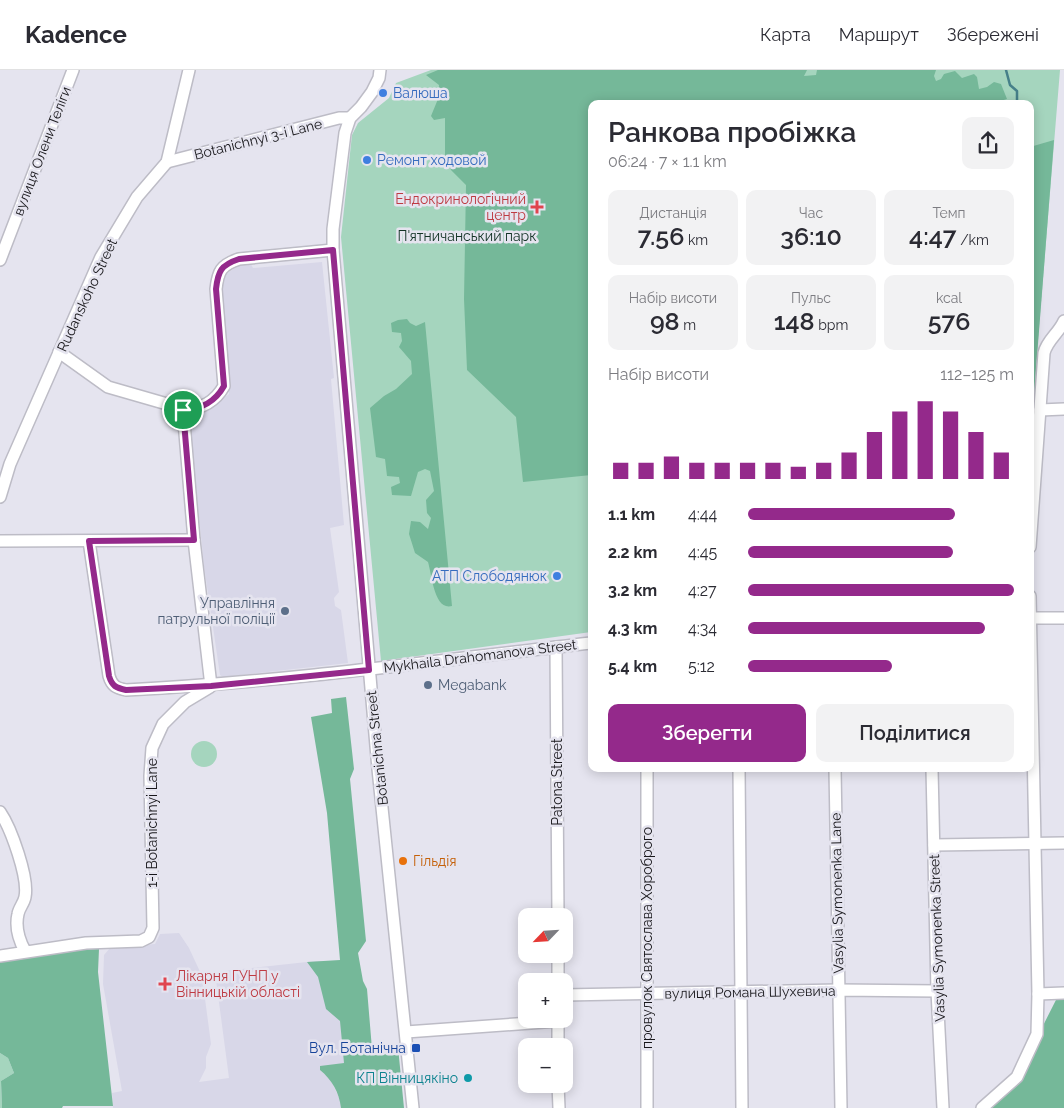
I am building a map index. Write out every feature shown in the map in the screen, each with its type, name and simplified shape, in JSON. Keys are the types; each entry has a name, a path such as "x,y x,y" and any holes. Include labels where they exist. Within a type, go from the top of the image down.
{"street":[{"name":"вулиця Олени Теліги","path":"0,260 73,70"},
{"name":"Rudanskoho Street","path":"0,497 10,464 101,257 138,197 167,162 189,70"},
{"name":"Botanichna Street","path":"380,70 379,78 372,92 350,118 344,142 334,221 333,250 369,670 413,1108"},
{"name":"Botanichnyi 3-i Lane","path":"167,162 339,118 350,118"},
{"path":"60,352 108,387 183,410 193,410 207,405 219,395 224,386 216,289 217,277 221,270 228,263 239,259 333,250"},
{"path":"1034,492 1045,347 1057,334 1064,321"},
{"path":"183,410 194,540 211,686"},
{"path":"1040,410 1064,410"},
{"path":"0,541 194,540"},
{"name":"1-i Botanichnyi Lane","path":"89,541 112,684 116,688 126,690 211,686 369,670"},
{"path":"1034,618 1064,618"},
{"name":"Mykhaila Drahomanova Street","path":"369,670 588,643"},
{"name":"Patona Street","path":"556,647 558,908"},
{"name":"1-i Botanichnyi Lane","path":"0,956 86,943 102,944 141,940 149,937 153,928 150,776 152,748 162,724 185,702 211,686"},
{"name":"провулок Святослава Хороброго","path":"647,772 647,1108"},
{"path":"739,772 742,1108"},
{"name":"Vasylia Symonenka Lane","path":"835,772 841,1108"},
{"name":"Vasylia Symonenka Street","path":"932,772 937,991 943,1108"},
{"path":"982,1108 1017,1077 1037,1034 1038,994 1033,772"},
{"path":"0,812 18,853 26,882 26,898 18,914 17,927 25,952"},
{"path":"934,845 1064,843"},
{"name":"вулиця Романа Шухевича","path":"573,995 838,990 937,991"},
{"path":"1038,994 1064,994"},
{"path":"406,1032 518,1023"},
{"path":"558,1093 559,1108"}],"shaded area":[{"path":"250,262 253,268 322,262 334,378 331,379 344,525 330,528 339,592 334,598 335,606 341,610 348,663 223,677 220,675 204,566 189,419 211,408 229,394 220,291 223,276 241,264"},
{"path":"179,933 189,948 202,976 211,1044 206,1057 206,1068 199,1082 229,1078 215,972 316,961 340,961 351,1062 320,1067 320,1070 331,1080 341,1102 341,1108 113,1108 112,1093 122,1091 103,984 104,955 110,948 155,944 160,934"}],"green space":[{"name":"П'ятничанський парк","path":"431,70 1060,70 1034,389 1034,100 588,100 588,632 381,661 341,237 352,135 358,123 389,98 396,83"},
{"path":"438,70 807,70 804,76 816,75 817,70 936,70 934,76 936,81 941,79 944,74 955,71 962,78 974,74 977,77 979,89 987,87 994,82 1001,84 1007,99 588,100 588,475 523,482 516,417 467,370 464,299 466,185 451,170 445,156 445,118 434,120 431,116 438,99 439,85 426,75"},
{"path":"1054,140 1034,395 1034,146"},
{"path":"407,319 416,326 425,322 452,606 446,606 438,598 428,562 415,553 409,534 411,521 420,522 428,529 431,518 427,513 426,500 434,491 430,471 425,469 418,472 411,496 392,495 391,487 400,483 399,477 387,476 385,459 376,457 370,408 396,389 412,374 411,361 399,347 402,341 401,333 392,332 391,323"},
{"path":"346,697 354,769 350,779 366,941 358,953 363,981 367,989 372,1049 379,1055 389,1054 394,1047 398,1047 404,1108 341,1108 339,1097 334,1087 320,1070 320,1066 344,1063 340,1021 326,1009 318,977 307,962 340,960 327,813 311,717 332,713 331,699"},
{"path":"204,741 213,745 217,754 213,763 204,767 195,763 191,754 195,745"},
{"path":"99,949 98,972 113,1106 2,1108 1,1081 14,1073 8,1058 0,1053 0,959 52,951"},
{"path":"1064,993 1064,1108 982,1108 1017,1077 1059,994"},
{"path":"0,1053 8,1058 14,1073 1,1081 2,1108 0,1108"}],"waterway":[{"path":"1006,70 1010,85 1017,91 1017,100"}],"place":[{"name":"Валюша","path":"383,93"},
{"name":"Ремонт ходовой","path":"367,160"},
{"name":"Ендокринологічний центр","path":"537,207"},
{"name":"АТП Слободянюк","path":"557,576"},
{"name":"Управління патрульної поліції","path":"285,611"},
{"name":"Megabank","path":"428,685"},
{"name":"Гільдія","path":"403,861"},
{"name":"Лікарня ГУНП у Вінницькій області","path":"165,984"},
{"name":"Вул. Ботанічна","path":"416,1048"},
{"name":"КП Вінницякіно","path":"468,1078"}],"route":[{"path":"333,250 369,670 211,686 126,690 116,688 112,684 109,676 89,541 194,540 183,410 193,410 207,405 219,395 224,386 216,289 217,277 221,270 228,263 239,259 333,250"}]}
